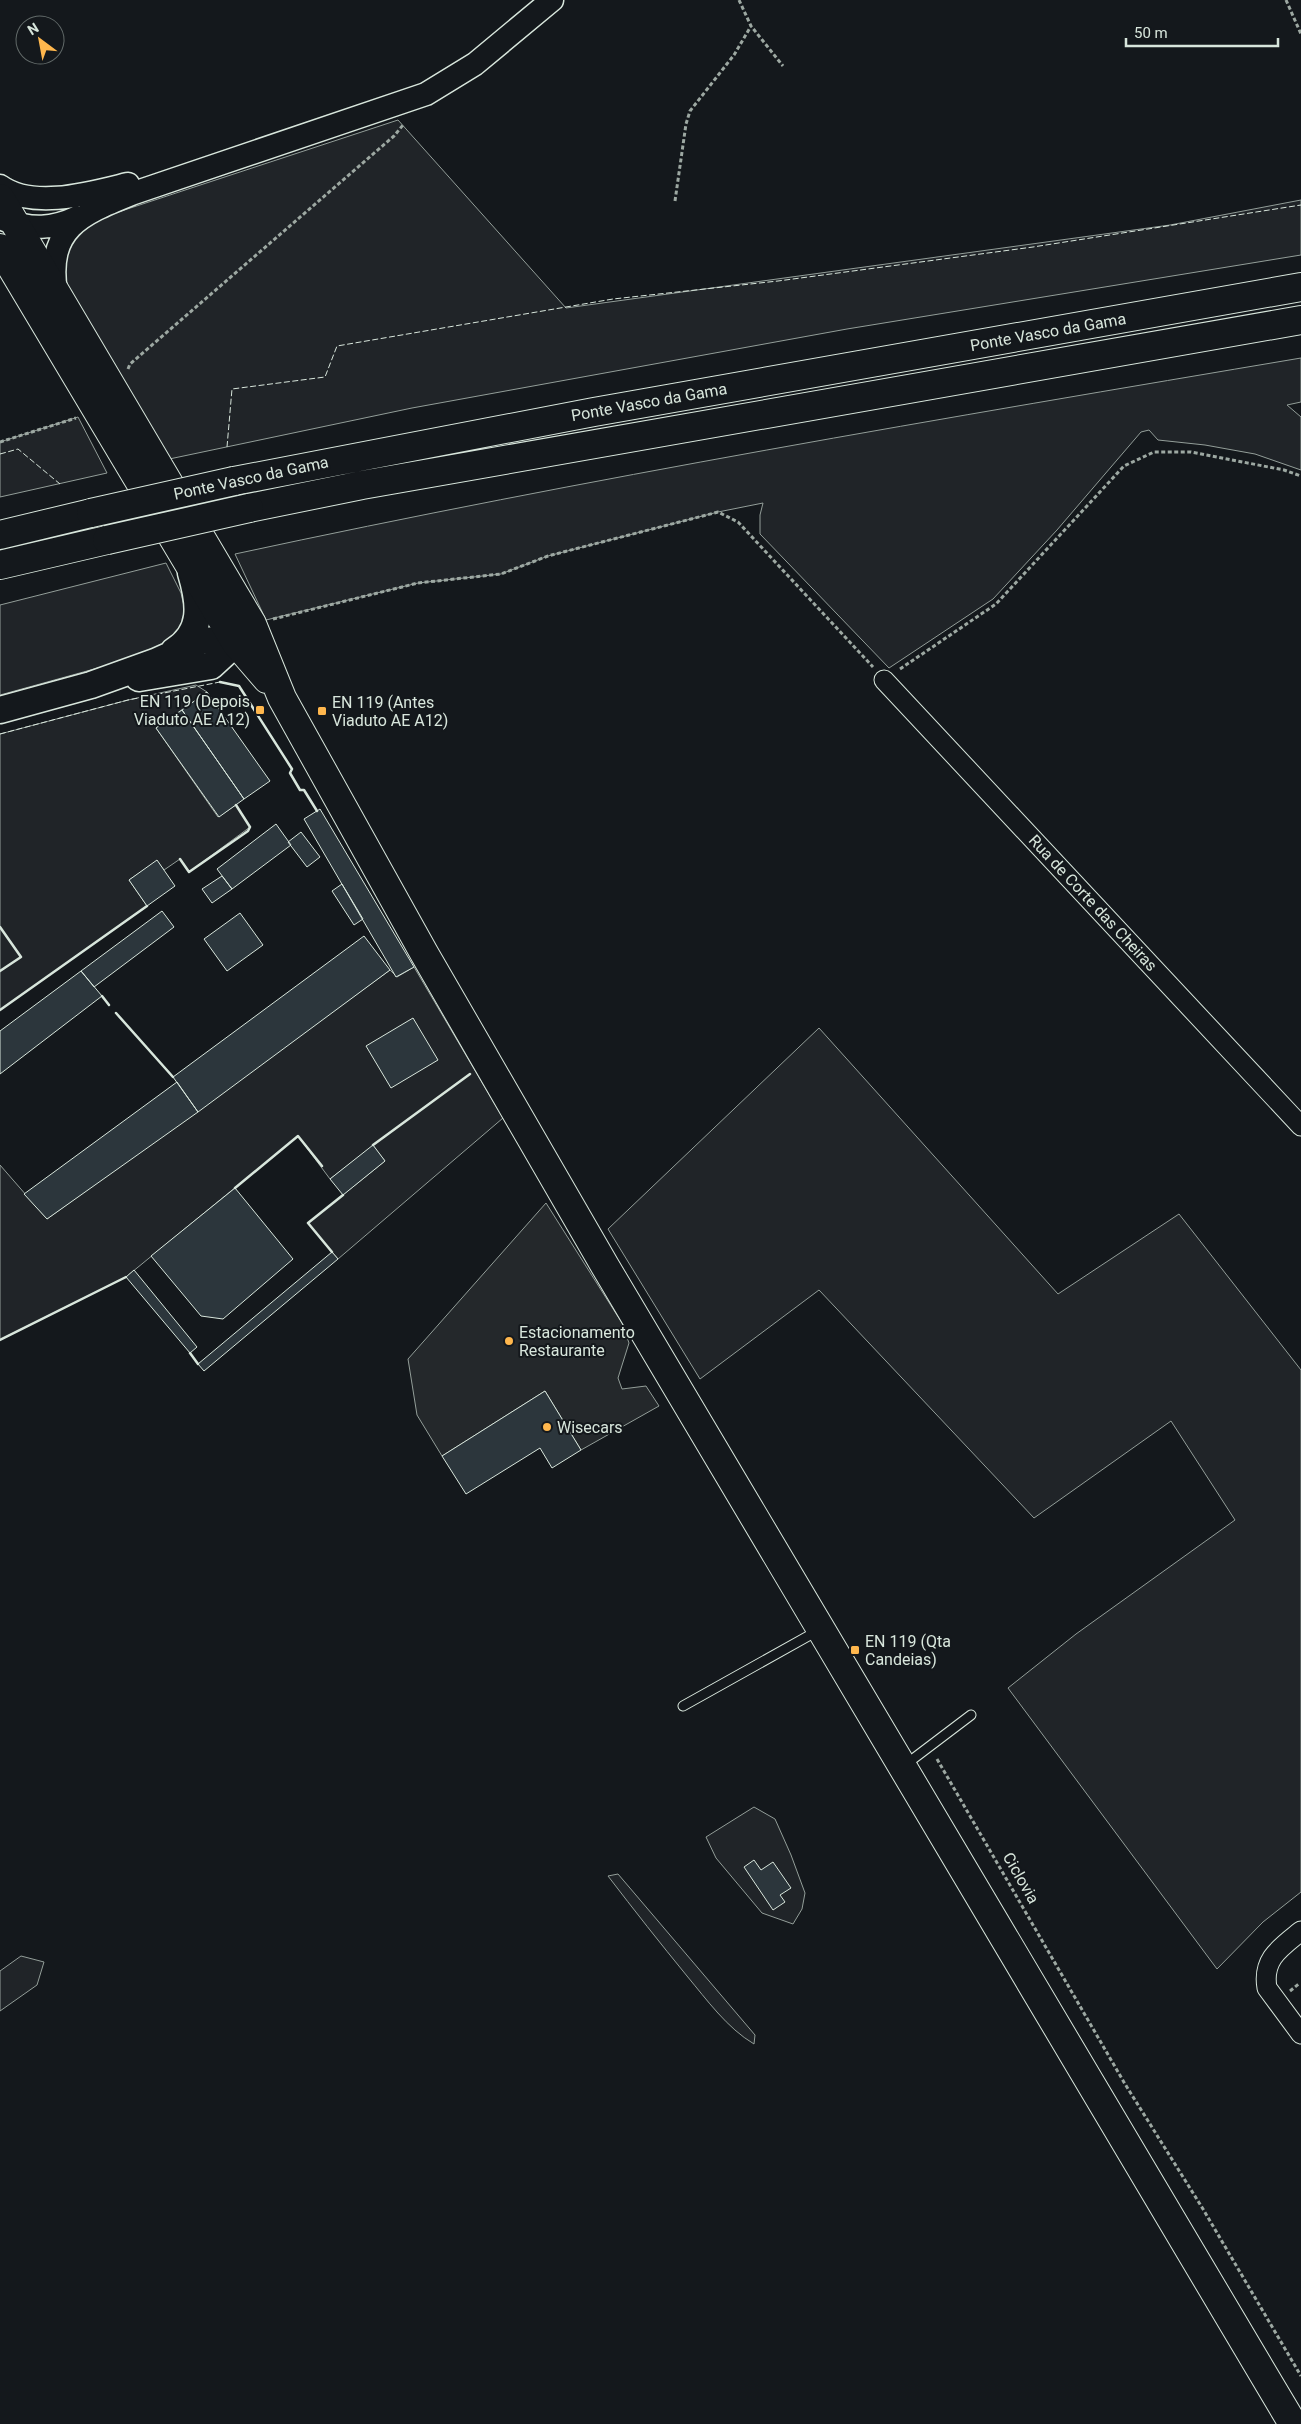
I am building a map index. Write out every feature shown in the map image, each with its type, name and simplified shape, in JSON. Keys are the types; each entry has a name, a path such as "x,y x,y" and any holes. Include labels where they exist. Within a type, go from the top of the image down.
{"main road":[{"path":"0,198 8,220 56,296 123,409 424,953 605,1266 1293,2424"},
{"path":"0,248 187,562 248,633"},
{"name":"Ponte Vasco da Gama","path":"0,536 91,513 234,482 603,410 1301,287"},
{"name":"Ponte Vasco da Gama","path":"0,565 249,508 381,482 1301,320"},
{"path":"167,656 188,639 198,618 198,596 187,562"},
{"path":"0,710 91,685 204,640 248,633"},
{"path":"91,685 211,666 248,633"}],"street":[{"path":"8,220 28,228 53,226 134,193 402,104 426,94 475,64 552,0"},
{"path":"8,220 42,200 118,186 236,158"},
{"path":"0,186 7,191 30,198 62,197"},
{"path":"56,296 53,263 56,249 68,228 89,212"},
{"path":"8,220 10,253 14,271"},
{"name":"Rua de Corte das Cheiras","path":"884,680 1301,1126"},
{"path":"1301,1931 1274,1953 1268,1963 1266,1981 1267,1988 1301,2034"}],"lane":[{"path":"683,1706 822,1629"},
{"path":"903,1767 971,1714"}],"path":[{"path":"739,0 751,26 783,66"},
{"path":"1286,0 1301,34"},
{"path":"675,200 686,124 690,111 734,55 751,26"},
{"path":"123,409 125,375 130,364 394,136 404,122 402,104"},
{"path":"0,442 97,411"},
{"path":"248,633 418,583 501,574 548,556 718,512 738,522 884,680 996,604 1124,466 1154,452 1191,452 1284,470 1301,476"},
{"name":"Ciclovia","path":"930,1746 1125,2084 1203,2209 1301,2376"}],"shaded area":[{"path":"398,120 566,308 1170,225 1301,200 1301,255 847,329 412,408 155,462 56,296 66,243 94,220"},
{"path":"1301,358 1301,402 1287,405 1301,417 1301,470 1255,454 1205,445 1158,440 1149,430 1141,432 1057,530 993,599 889,668 760,534 760,515 763,503 718,512 548,556 501,574 418,583 266,620 235,554 634,474 900,426"},
{"path":"78,417 107,473 0,497 0,442"},
{"path":"166,563 181,593 187,620 163,650 0,695 0,605"},
{"path":"196,685 207,692 156,728 218,817 236,805 250,827 189,872 180,859 164,870 157,861 129,880 147,906 0,1010 0,734 128,700"},
{"path":"414,967 503,1118 338,1259 308,1223 385,1161 373,1146 330,1179 298,1136 126,1277 0,1340 0,1165 47,1219 390,970 397,977"},
{"path":"819,1028 1058,1294 1179,1214 1301,1370 1301,1892 1263,1922 1217,1969 1008,1688 1076,1634 1235,1520 1171,1421 1034,1518 819,1290 700,1379 608,1229"},
{"name":"Estacionamento Restaurante","path":"546,1203 622,1323 629,1343 618,1378 622,1389 646,1386 659,1406 581,1450 545,1391 442,1456 417,1415 408,1359"},
{"path":"754,1807 775,1819 805,1893 802,1909 793,1924 762,1913 716,1858 706,1837"},
{"path":"618,1874 755,2035 754,2044 726,2022 710,2004 608,1876"},
{"path":"21,1956 44,1962 37,1985 0,2011 0,1971"}],"building":[{"path":"207,692 270,781 244,799 182,710"},
{"path":"182,710 244,799 219,817 156,728"},
{"path":"320,809 414,967 396,977 304,819"},
{"path":"276,824 291,845 232,889 217,869"},
{"path":"301,832 320,857 307,867 288,842"},
{"path":"157,860 175,886 147,906 129,880"},
{"path":"222,876 232,889 212,903 202,889"},
{"path":"342,884 363,919 354,925 332,891"},
{"path":"162,911 174,927 94,987 81,971"},
{"path":"240,913 263,945 227,971 204,939"},
{"path":"364,936 390,970 198,1112 173,1077"},
{"path":"81,971 102,996 0,1074 0,1031"},
{"path":"413,1018 438,1060 391,1088 366,1046"},
{"path":"177,1082 198,1112 47,1219 24,1194"},
{"path":"373,1145 385,1161 343,1195 330,1179"},
{"path":"235,1188 293,1259 223,1319 201,1316 151,1256"},
{"path":"332,1252 338,1259 204,1371 198,1364"},
{"path":"134,1270 197,1347 190,1353 126,1277"},
{"path":"545,1391 581,1450 552,1468 540,1448 466,1494 442,1456"},
{"path":"754,1860 761,1870 773,1862 791,1888 780,1895 785,1902 773,1910 744,1867"}],"fence":[{"path":"227,447 232,389 325,377 337,346 613,299 778,281 1033,247 1301,205"},
{"path":"0,454 18,449 60,484"},
{"path":"0,734 128,700 220,682"}],"wall":[{"path":"220,682 239,686 292,769 290,773 300,790 304,790 317,811"},
{"path":"180,859 189,872 248,831 250,827 236,805"},
{"path":"0,1010 147,906"},
{"path":"0,927 21,957 0,971"},
{"path":"102,996 109,1005"},
{"path":"116,1013 173,1077"},
{"path":"373,1145 470,1074"},
{"path":"235,1188 298,1136 322,1166"},
{"path":"332,1252 308,1223 343,1195"},
{"path":"0,1340 126,1277"},
{"path":"190,1353 198,1364"}],"place":[{"name":"EN 119 (Depois Viaduto AE A12)","path":"260,710"},
{"name":"EN 119 (Antes Viaduto AE A12)","path":"322,711"},
{"name":"Estacionamento Restaurante","path":"509,1341"},
{"name":"Wisecars","path":"547,1427"},
{"name":"EN 119 (Qta Candeias)","path":"855,1650"}]}
